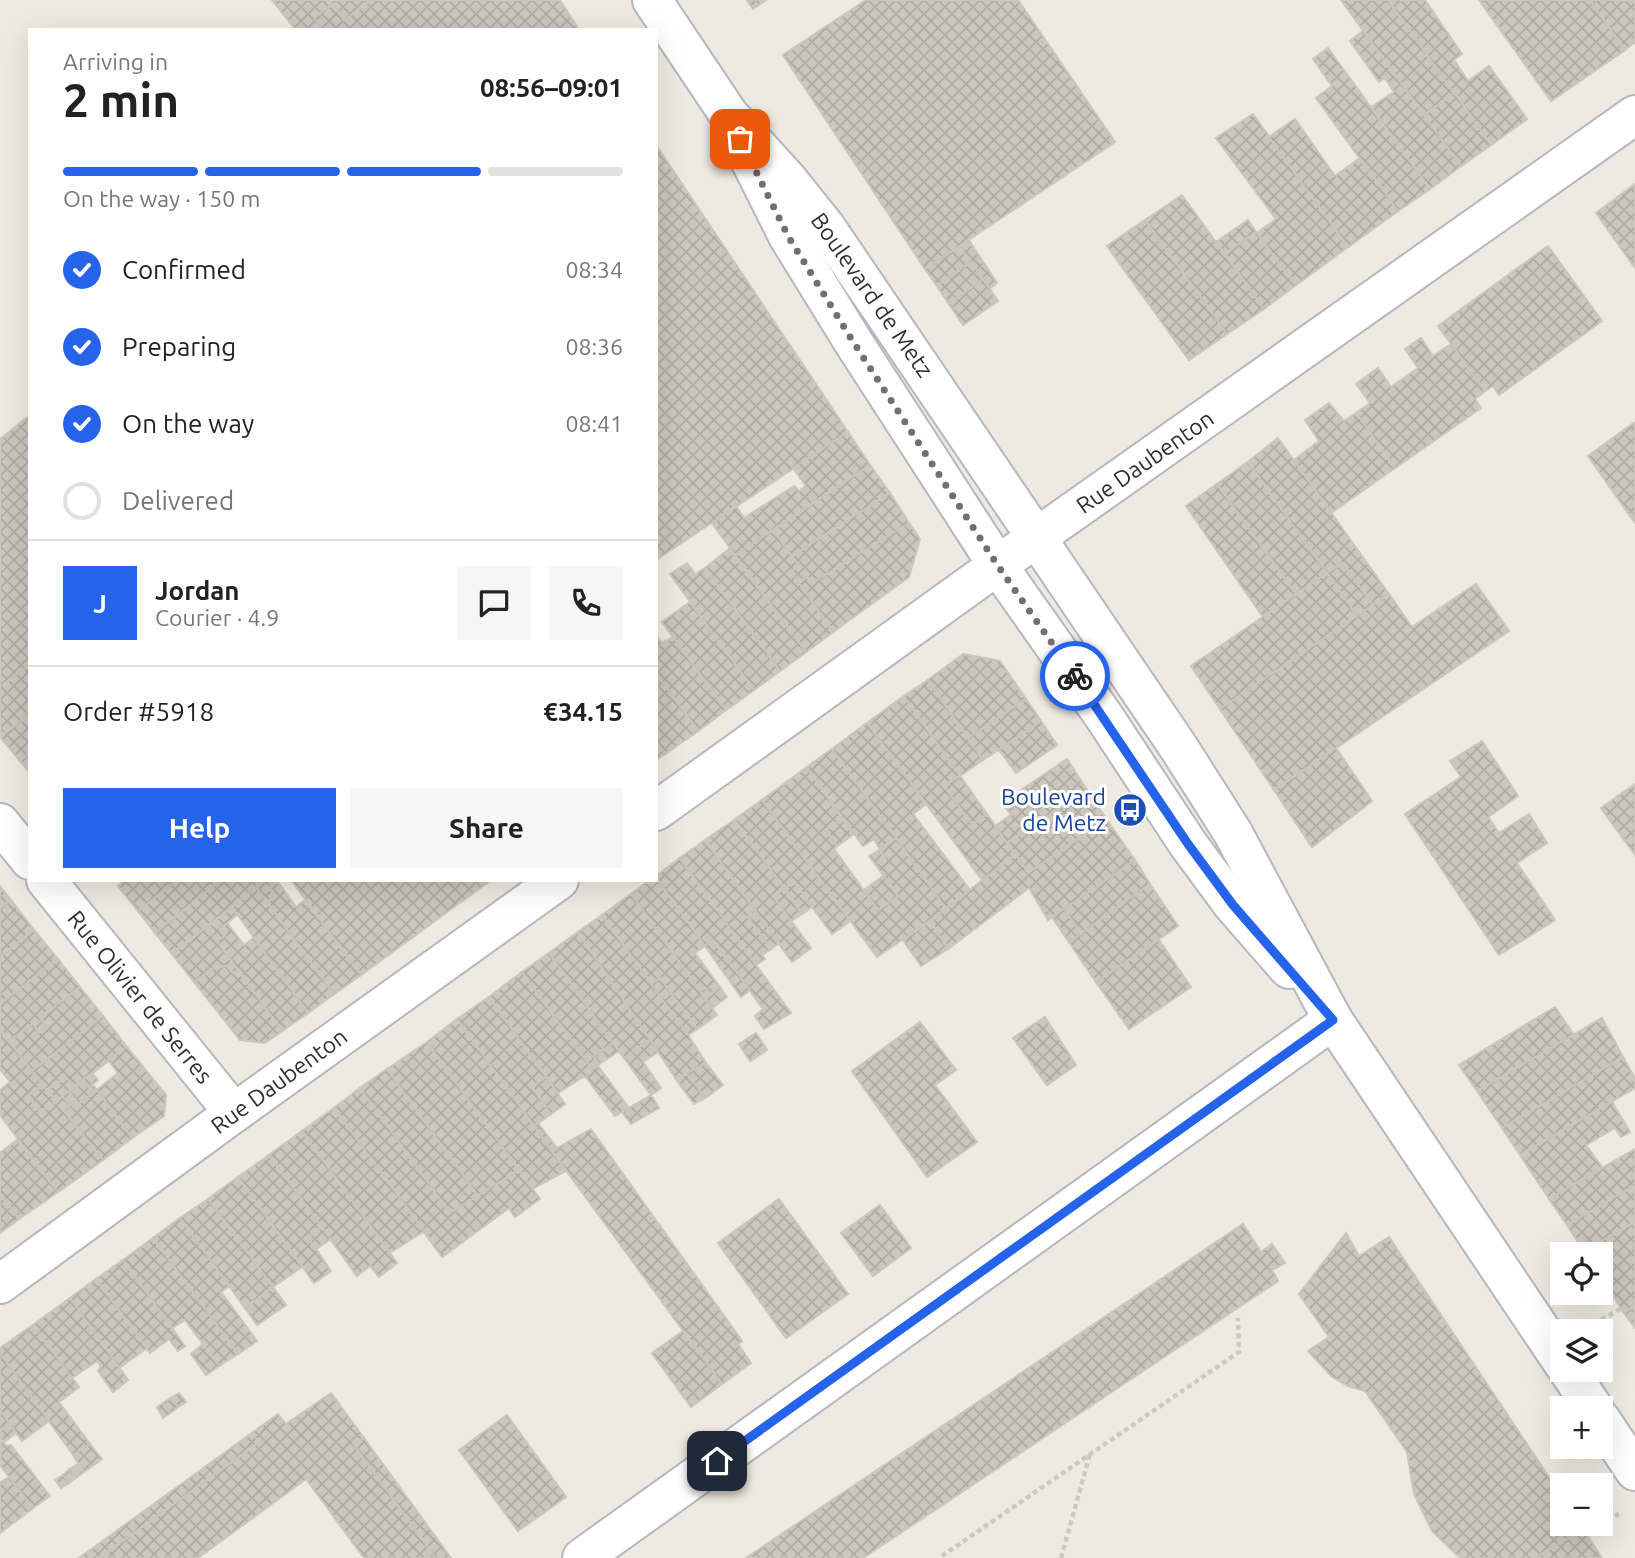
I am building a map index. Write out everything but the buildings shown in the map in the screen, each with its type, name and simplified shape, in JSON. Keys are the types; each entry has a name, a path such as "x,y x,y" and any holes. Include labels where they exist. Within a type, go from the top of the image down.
{"street":[{"name":"Boulevard de Metz","path":"652,0 729,115 788,236 998,566 1103,715 1188,844 1233,905 1333,1020"},
{"name":"Boulevard de Metz","path":"729,115 789,181 825,226 1037,537 1233,832 1333,1020 1550,1344"},
{"name":"Rue Daubenton","path":"658,810 1037,537 1635,115"},
{"path":"0,823 28,858"},
{"name":"Rue Olivier de Serres","path":"48,882 234,1113"},
{"name":"Rue Daubenton","path":"0,1284 556,882"},
{"path":"582,1558 1333,1020"},
{"path":"1613,1438 1635,1471"}],"path":[{"path":"1603,1319 1622,1308"},
{"path":"942,1557 1239,1352 1238,1318"},
{"path":"1062,1558 1090,1454"},
{"path":"1613,1517 1625,1510"}],"way so far":[{"path":"740,139 788,236 852,340 998,566 1075,676"}],"place":[{"name":"Boulevard de Metz","path":"1130,810"}],"route":[{"path":"717,1461 1333,1020 1233,905 1188,844 1075,676"}]}
